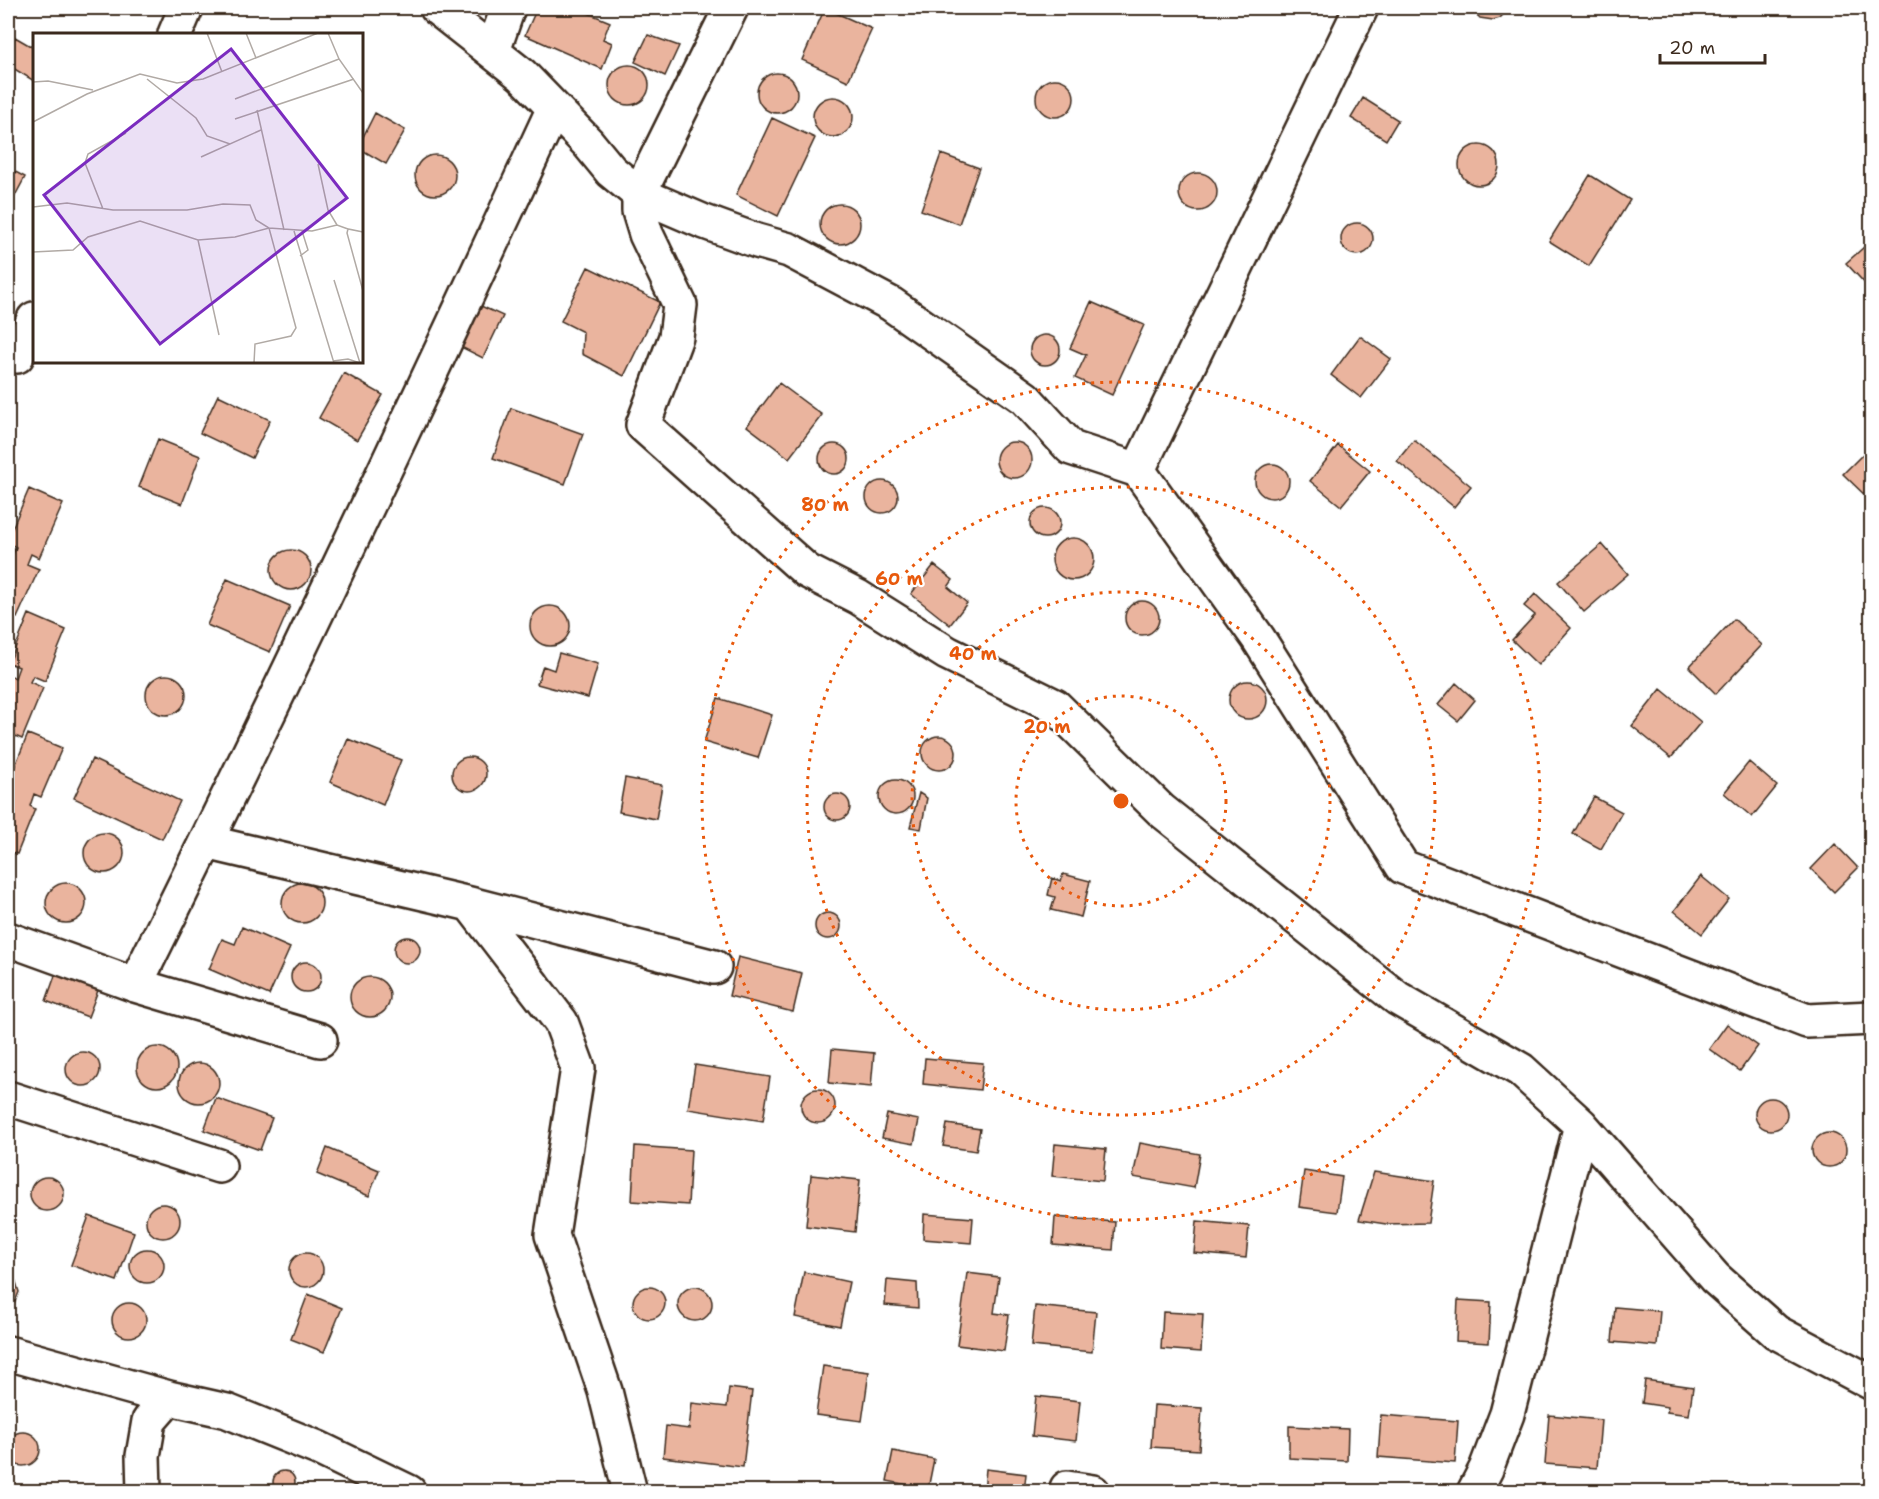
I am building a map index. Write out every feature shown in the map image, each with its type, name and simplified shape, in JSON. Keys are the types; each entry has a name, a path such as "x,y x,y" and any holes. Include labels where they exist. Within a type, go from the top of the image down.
{"street":[{"path":"175,33 186,8"},
{"path":"493,51 508,8"},
{"path":"731,8 639,194 639,211 646,234 680,305 676,337 643,425 807,571 858,597 947,653 1055,706 1161,810 1398,998 1521,1070 1581,1125 1715,1278 1776,1332 1872,1383"},
{"path":"1138,470 1361,8"},
{"path":"444,10 522,75 611,171 639,194 702,221 789,250 881,299 941,338 1025,398 1071,448 1138,470 1258,638 1403,867 1807,1021 1872,1018"},
{"path":"135,985 206,842 554,108"},
{"path":"16,356 33,321"},
{"path":"206,842 470,904 714,967"},
{"path":"470,904 561,1022 578,1068 552,1235 605,1391 630,1491"},
{"path":"8,939 135,985 320,1040"},
{"path":"8,1098 219,1166"},
{"path":"1474,1491 1486,1469 1507,1414 1581,1125"},
{"path":"8,1353 169,1398 227,1411 318,1448 409,1491"},
{"path":"144,1491 143,1456 149,1421 169,1398"}],"building":[{"path":"537,8 576,8 610,22 603,39 612,43 602,69 525,35"},
{"path":"825,8 872,29 848,81 802,60"},
{"path":"1470,8 1509,8 1500,18 1493,20 1480,18"},
{"path":"648,35 679,46 665,76 635,62"},
{"path":"15,37 33,47 33,80 8,65 8,50"},
{"path":"629,65 643,71 649,85 643,99 629,105 615,99 609,85 615,71"},
{"path":"777,73 791,79 797,93 791,107 777,113 763,107 757,93 763,79"},
{"path":"1055,79 1069,84 1074,98 1069,112 1055,117 1041,112 1036,98 1041,84"},
{"path":"833,97 847,103 853,117 847,131 833,137 819,131 813,117 819,103"},
{"path":"1363,98 1398,120 1386,140 1351,118"},
{"path":"375,113 405,130 386,164 363,151 363,137"},
{"path":"772,118 815,138 778,216 736,195"},
{"path":"1479,145 1487,146 1493,151 1498,157 1498,173 1493,179 1487,184 1479,185 1471,184 1465,179 1460,173 1459,165 1460,157 1465,151 1471,146"},
{"path":"941,154 979,168 959,224 921,210"},
{"path":"435,155 449,161 455,175 449,189 435,195 421,189 415,175 421,161"},
{"path":"8,168 25,177 8,209"},
{"path":"1198,173 1205,174 1211,179 1216,185 1216,199 1211,205 1205,210 1198,211 1191,210 1185,205 1180,199 1179,192 1180,185 1185,179 1191,174"},
{"path":"1590,175 1630,200 1589,266 1549,241"},
{"path":"840,204 854,210 860,224 854,238 840,244 826,238 820,224 826,210"},
{"path":"1357,223 1368,228 1373,239 1368,250 1357,255 1346,250 1341,239 1346,228"},
{"path":"1872,240 1872,291 1846,263"},
{"path":"588,267 660,302 624,376 582,354 583,332 561,321"},
{"path":"470,301 503,316 483,358 451,342"},
{"path":"1091,302 1144,325 1112,395 1075,378 1086,355 1070,348"},
{"path":"1045,335 1056,339 1060,350 1056,361 1045,365 1034,361 1030,350 1034,339"},
{"path":"1360,336 1391,359 1361,398 1331,375"},
{"path":"344,373 383,395 357,440 319,418"},
{"path":"779,383 822,415 789,458 747,426"},
{"path":"218,395 270,420 252,458 200,433"},
{"path":"511,408 583,434 565,484 493,458"},
{"path":"158,439 200,456 182,504 139,487"},
{"path":"1414,440 1471,486 1454,507 1397,461"},
{"path":"1014,442 1027,447 1032,460 1027,473 1014,478 1001,473 996,460 1001,447"},
{"path":"834,444 845,448 849,459 845,470 834,474 823,470 819,459 823,448"},
{"path":"1338,445 1370,471 1341,506 1310,481"},
{"path":"1872,445 1872,502 1843,474"},
{"path":"1272,464 1284,469 1289,481 1284,493 1272,498 1260,493 1255,481 1260,469"},
{"path":"882,481 894,485 898,497 894,509 882,513 870,509 866,497 870,485"},
{"path":"29,489 63,504 39,558 31,554 27,564 39,569 17,618 8,613 8,554 12,556 16,547 8,543 8,538"},
{"path":"1045,508 1056,512 1060,523 1056,534 1045,538 1034,534 1030,523 1034,512"},
{"path":"1073,538 1088,544 1094,559 1088,574 1073,580 1058,574 1052,559 1058,544"},
{"path":"1602,544 1628,574 1584,612 1558,582"},
{"path":"291,550 305,556 311,570 305,584 291,590 277,584 271,570 277,556"},
{"path":"934,565 953,580 948,587 967,603 950,625 911,594"},
{"path":"227,579 290,606 270,652 207,625"},
{"path":"1535,594 1571,628 1538,665 1512,640 1535,615 1524,606"},
{"path":"1142,601 1154,606 1159,618 1154,630 1142,635 1130,630 1125,618 1130,606"},
{"path":"550,606 564,612 570,626 564,640 550,646 536,640 530,626 536,612"},
{"path":"29,614 66,630 45,681 33,676 30,682 43,688 22,739 8,733 8,674 15,678 19,667 9,663"},
{"path":"1734,619 1762,645 1716,694 1689,667"},
{"path":"559,653 598,664 588,698 537,684 543,666 554,670"},
{"path":"166,675 180,681 186,695 180,709 166,715 152,709 146,695 152,681"},
{"path":"1248,681 1261,687 1267,700 1261,713 1248,719 1235,713 1229,700 1235,687"},
{"path":"1456,683 1475,700 1458,721 1438,705"},
{"path":"1661,689 1701,722 1671,758 1632,726"},
{"path":"718,698 772,715 758,758 704,742"},
{"path":"28,734 62,748 41,797 34,794 30,806 35,809 17,854 8,851 8,796 10,797 14,788 8,783"},
{"path":"939,736 951,741 956,753 951,765 939,770 927,765 922,753 927,741"},
{"path":"348,739 401,760 383,805 330,782"},
{"path":"469,757 481,762 486,774 481,786 469,791 457,786 452,774 457,762"},
{"path":"92,759 180,801 162,839 74,798"},
{"path":"1749,762 1777,786 1752,817 1724,793"},
{"path":"625,778 662,785 656,819 619,812"},
{"path":"896,780 908,785 913,797 908,809 896,814 884,809 879,797 884,785"},
{"path":"919,793 927,798 921,829 910,827"},
{"path":"837,794 846,798 850,807 846,816 837,820 828,816 824,807 828,798"},
{"path":"1594,797 1622,812 1601,849 1573,834"},
{"path":"104,833 118,839 124,853 118,867 104,873 90,867 84,853 90,839"},
{"path":"1835,844 1858,868 1834,892 1811,869"},
{"path":"1063,874 1090,881 1081,917 1051,910 1055,897 1048,895 1052,878 1061,881"},
{"path":"1701,876 1729,899 1702,934 1674,911"},
{"path":"66,883 80,889 86,903 80,917 66,923 52,917 46,903 52,889"},
{"path":"302,883 316,889 322,903 316,917 302,923 288,917 282,903 288,889"},
{"path":"828,913 837,917 841,926 837,935 828,939 819,935 815,926 819,917"},
{"path":"242,927 290,948 269,995 209,969 222,939 235,944"},
{"path":"407,937 416,941 420,950 416,959 407,963 398,959 394,950 398,941"},
{"path":"738,957 802,973 793,1012 729,996"},
{"path":"306,962 317,966 321,977 317,988 306,992 295,988 291,977 295,966"},
{"path":"57,970 100,985 88,1017 46,1001"},
{"path":"370,977 384,983 390,997 384,1011 370,1017 356,1011 350,997 356,983"},
{"path":"1727,1024 1758,1046 1740,1071 1709,1049"},
{"path":"157,1047 171,1053 177,1067 171,1081 157,1087 143,1081 137,1067 143,1053"},
{"path":"832,1049 874,1053 871,1087 829,1083"},
{"path":"83,1052 95,1057 100,1069 95,1081 83,1086 71,1081 66,1069 71,1057"},
{"path":"925,1058 983,1063 980,1090 923,1084"},
{"path":"199,1063 213,1069 219,1083 213,1097 199,1103 185,1097 179,1083 185,1069"},
{"path":"695,1065 770,1077 763,1121 688,1109"},
{"path":"818,1089 830,1094 835,1106 830,1118 818,1123 806,1118 801,1106 806,1094"},
{"path":"216,1098 272,1118 260,1150 204,1130"},
{"path":"1771,1098 1782,1103 1787,1114 1782,1125 1771,1130 1760,1125 1755,1114 1760,1103"},
{"path":"887,1114 919,1120 914,1144 882,1138"},
{"path":"947,1124 980,1129 976,1151 943,1146"},
{"path":"1829,1133 1841,1138 1846,1150 1841,1162 1829,1167 1817,1162 1812,1150 1817,1138"},
{"path":"1140,1143 1200,1154 1194,1188 1133,1177"},
{"path":"1055,1144 1106,1149 1103,1181 1052,1176"},
{"path":"635,1146 691,1150 688,1205 632,1201"},
{"path":"327,1148 379,1170 369,1196 317,1174"},
{"path":"1304,1171 1342,1177 1337,1212 1299,1207"},
{"path":"1374,1172 1434,1181 1428,1223 1386,1224 1359,1220"},
{"path":"811,1175 860,1180 855,1232 806,1226"},
{"path":"47,1177 59,1182 64,1194 59,1206 47,1211 35,1206 30,1194 35,1182"},
{"path":"163,1204 175,1209 180,1221 175,1233 163,1238 151,1233 146,1221 151,1209"},
{"path":"924,1214 973,1218 971,1243 923,1239"},
{"path":"89,1216 134,1232 117,1281 71,1265"},
{"path":"1055,1217 1115,1222 1113,1250 1053,1245"},
{"path":"1197,1221 1249,1226 1246,1258 1194,1253"},
{"path":"147,1249 159,1254 164,1266 159,1278 147,1283 135,1278 130,1266 135,1254"},
{"path":"306,1253 318,1258 323,1270 318,1282 306,1287 294,1282 289,1270 294,1258"},
{"path":"804,1272 849,1282 840,1326 795,1317"},
{"path":"8,1273 15,1279 19,1292 14,1304 8,1308"},
{"path":"967,1273 999,1277 994,1313 1009,1315 1004,1351 957,1345"},
{"path":"887,1280 917,1283 918,1308 885,1305"},
{"path":"649,1287 660,1292 665,1303 660,1314 649,1319 638,1314 633,1303 638,1292"},
{"path":"695,1287 707,1292 712,1304 707,1316 695,1321 683,1316 678,1304 683,1292"},
{"path":"308,1294 342,1308 324,1352 291,1339"},
{"path":"1458,1300 1491,1302 1489,1343 1456,1341"},
{"path":"129,1303 141,1308 146,1320 141,1332 129,1337 117,1332 112,1320 117,1308"},
{"path":"1035,1306 1096,1312 1092,1352 1031,1346"},
{"path":"1615,1307 1660,1311 1657,1346 1612,1342"},
{"path":"1163,1312 1203,1314 1201,1352 1161,1349"},
{"path":"823,1366 869,1372 862,1421 816,1415"},
{"path":"1645,1380 1693,1387 1689,1415 1667,1412 1668,1407 1642,1403"},
{"path":"729,1388 752,1391 743,1467 663,1457 666,1426 689,1429 692,1403 727,1407"},
{"path":"1036,1396 1080,1401 1076,1441 1032,1436"},
{"path":"1154,1405 1202,1408 1199,1450 1151,1447"},
{"path":"1381,1415 1458,1421 1455,1463 1378,1457"},
{"path":"1549,1415 1601,1420 1597,1468 1545,1464"},
{"path":"1289,1426 1348,1429 1347,1461 1289,1458"},
{"path":"23,1432 35,1437 40,1449 35,1461 23,1466 11,1461 6,1449 11,1437"},
{"path":"893,1451 934,1459 928,1489 887,1481"},
{"path":"986,1469 1026,1474 1024,1492 984,1492"},
{"path":"284,1471 292,1474 295,1482 292,1490 284,1493 276,1490 273,1482 276,1474"}]}
